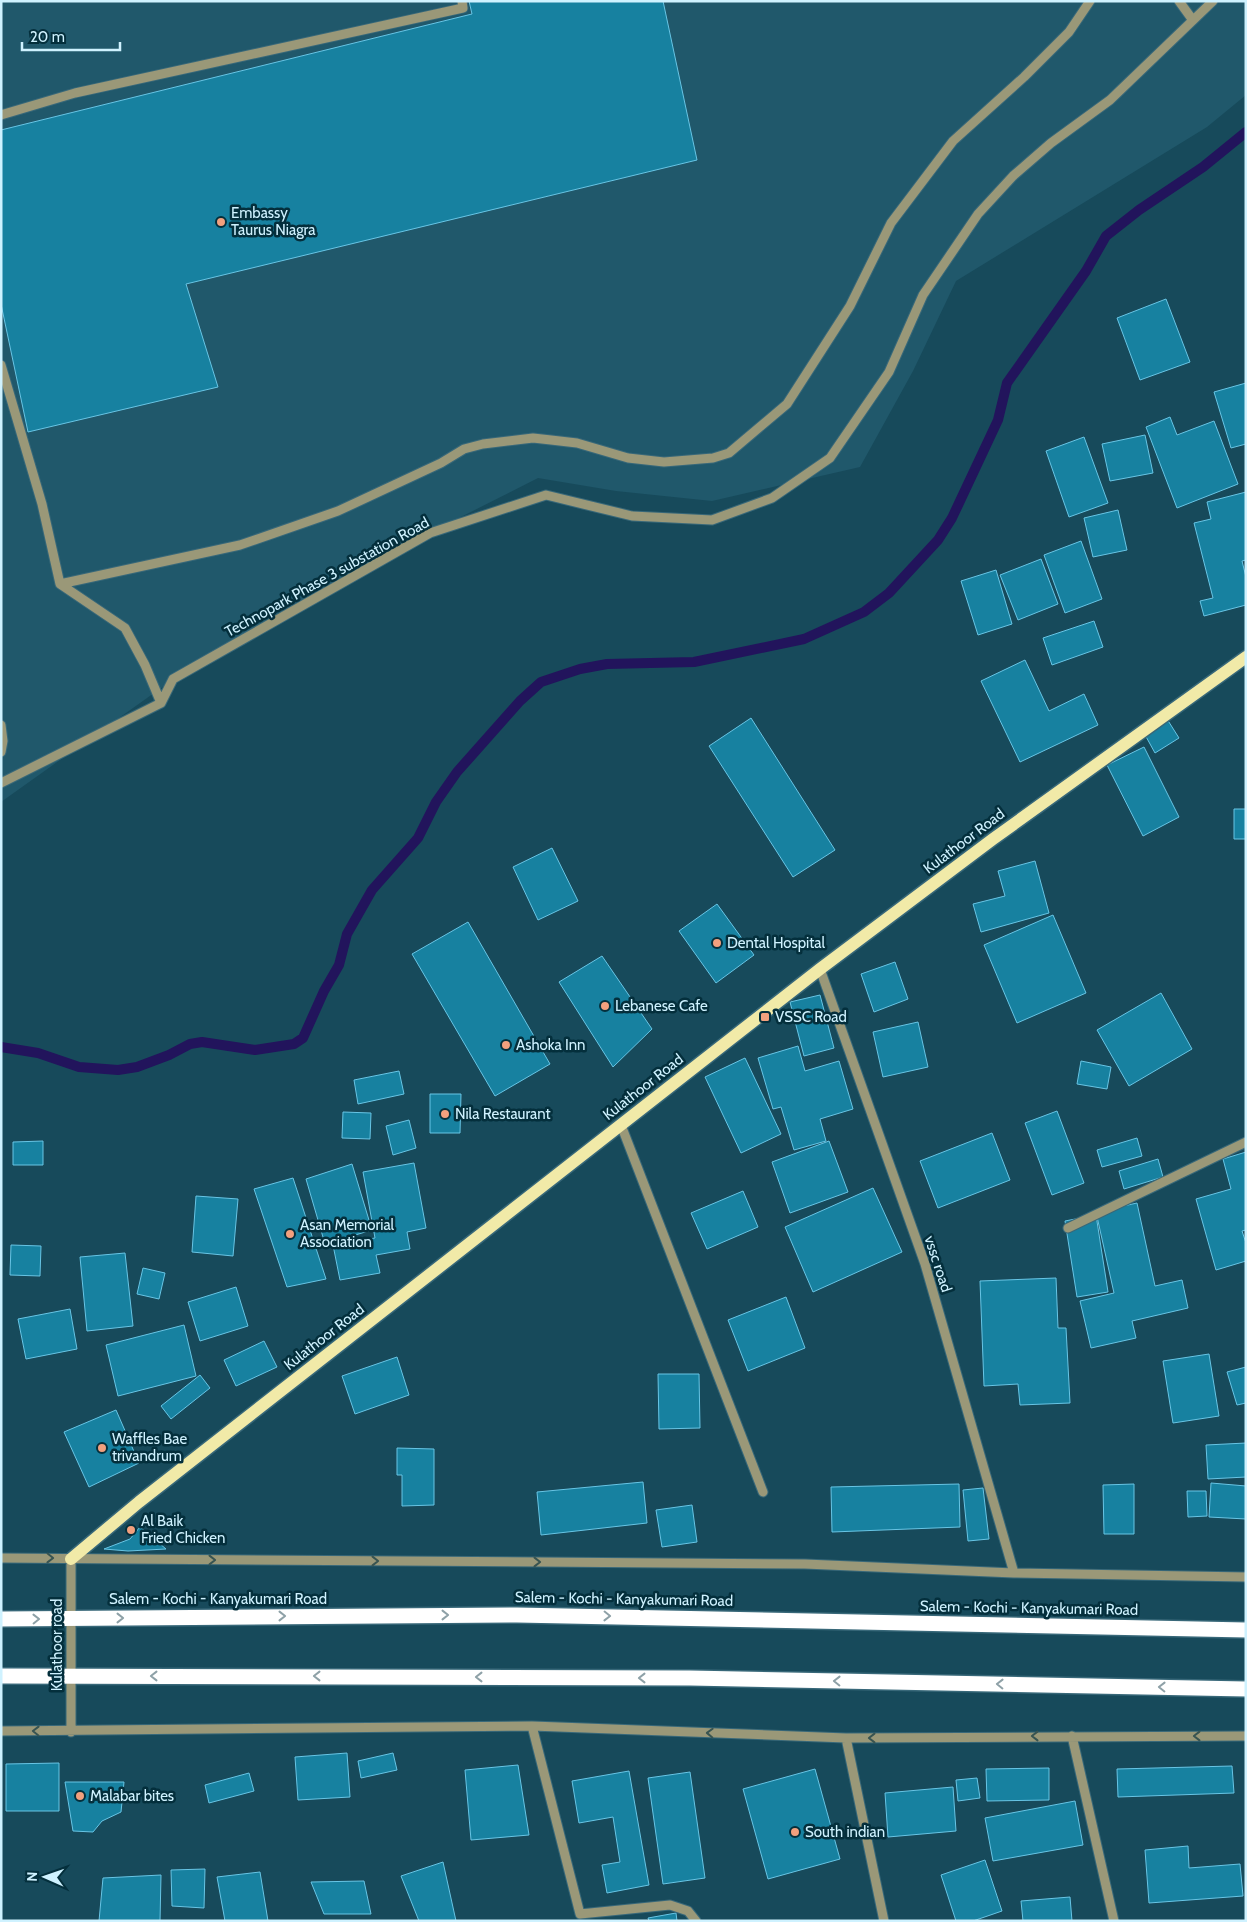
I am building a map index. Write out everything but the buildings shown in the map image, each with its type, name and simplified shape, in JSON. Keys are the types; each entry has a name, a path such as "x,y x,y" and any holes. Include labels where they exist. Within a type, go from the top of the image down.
{"highway":[{"name":"Salem - Kochi - Kanyakumari Road","path":"1,1619 517,1615 1246,1630"},
{"path":"1,1676 690,1678 1246,1689"}],"main road":[{"name":"Kulathoor Road","path":"71,1558 139,1502 820,969 993,839 1246,657"}],"street":[{"path":"1,115 75,93 463,8 462,1"},
{"path":"60,584 240,544 338,511 442,463 464,449 483,444 533,438 577,443 628,458 664,462 713,458 729,453 787,404 850,306 891,223 953,141 1024,77 1069,32 1090,1"},
{"path":"1180,1 1192,19"},
{"name":"Technopark Phase 3 substation Road","path":"161,703 173,679 430,533 546,495 632,516 712,520 772,498 830,458 889,372 923,295 978,214 1013,176 1051,142 1110,100 1192,19 1213,1"},
{"path":"1,365 42,504 60,584 126,628 145,665 161,703 1,783"},
{"path":"1,725 3,741 1,752"},
{"name":"vssc road","path":"820,969 925,1264 1014,1573"},
{"path":"621,1125 763,1492"},
{"path":"1068,1228 1246,1142"},
{"path":"1,1558 806,1564 1014,1573 1246,1577"},
{"name":"Kulathoor road","path":"71,1558 71,1732"},
{"path":"532,1726 580,1914 670,1905 688,1910 696,1921"},
{"path":"1,1731 71,1732 532,1726 846,1738 1246,1736"},
{"path":"1072,1736 1114,1921"},
{"path":"846,1738 884,1921"}],"shaded area":[{"path":"1,1 1246,1 1246,95 1207,127 956,281 913,371 860,467 712,501 616,491 538,478 358,569 206,656 1,802"}],"waterway":[{"path":"1,1047 38,1053 79,1067 118,1070 137,1067 169,1055 190,1044 202,1042 255,1050 294,1044 303,1038 324,991 339,965 347,934 372,890 418,838 436,802 457,772 520,701 541,682 580,669 607,664 694,662 804,639 864,612 889,593 938,540 952,518 998,420 1007,383 1086,271 1106,236 1139,210 1203,167 1246,132"}],"place":[{"name":"Embassy Taurus Niagra","path":"221,222"},
{"name":"Dental Hospital","path":"717,943"},
{"name":"Lebanese Cafe","path":"605,1006"},
{"name":"VSSC Road","path":"765,1017"},
{"name":"Ashoka Inn","path":"506,1045"},
{"name":"Nila Restaurant","path":"445,1114"},
{"name":"Asan Memorial Association","path":"290,1234"},
{"name":"Waffles Bae trivandrum","path":"102,1448"},
{"name":"Al Baik Fried Chicken","path":"131,1530"},
{"name":"Malabar bites","path":"80,1796"},
{"name":"South indian","path":"795,1832"}]}
